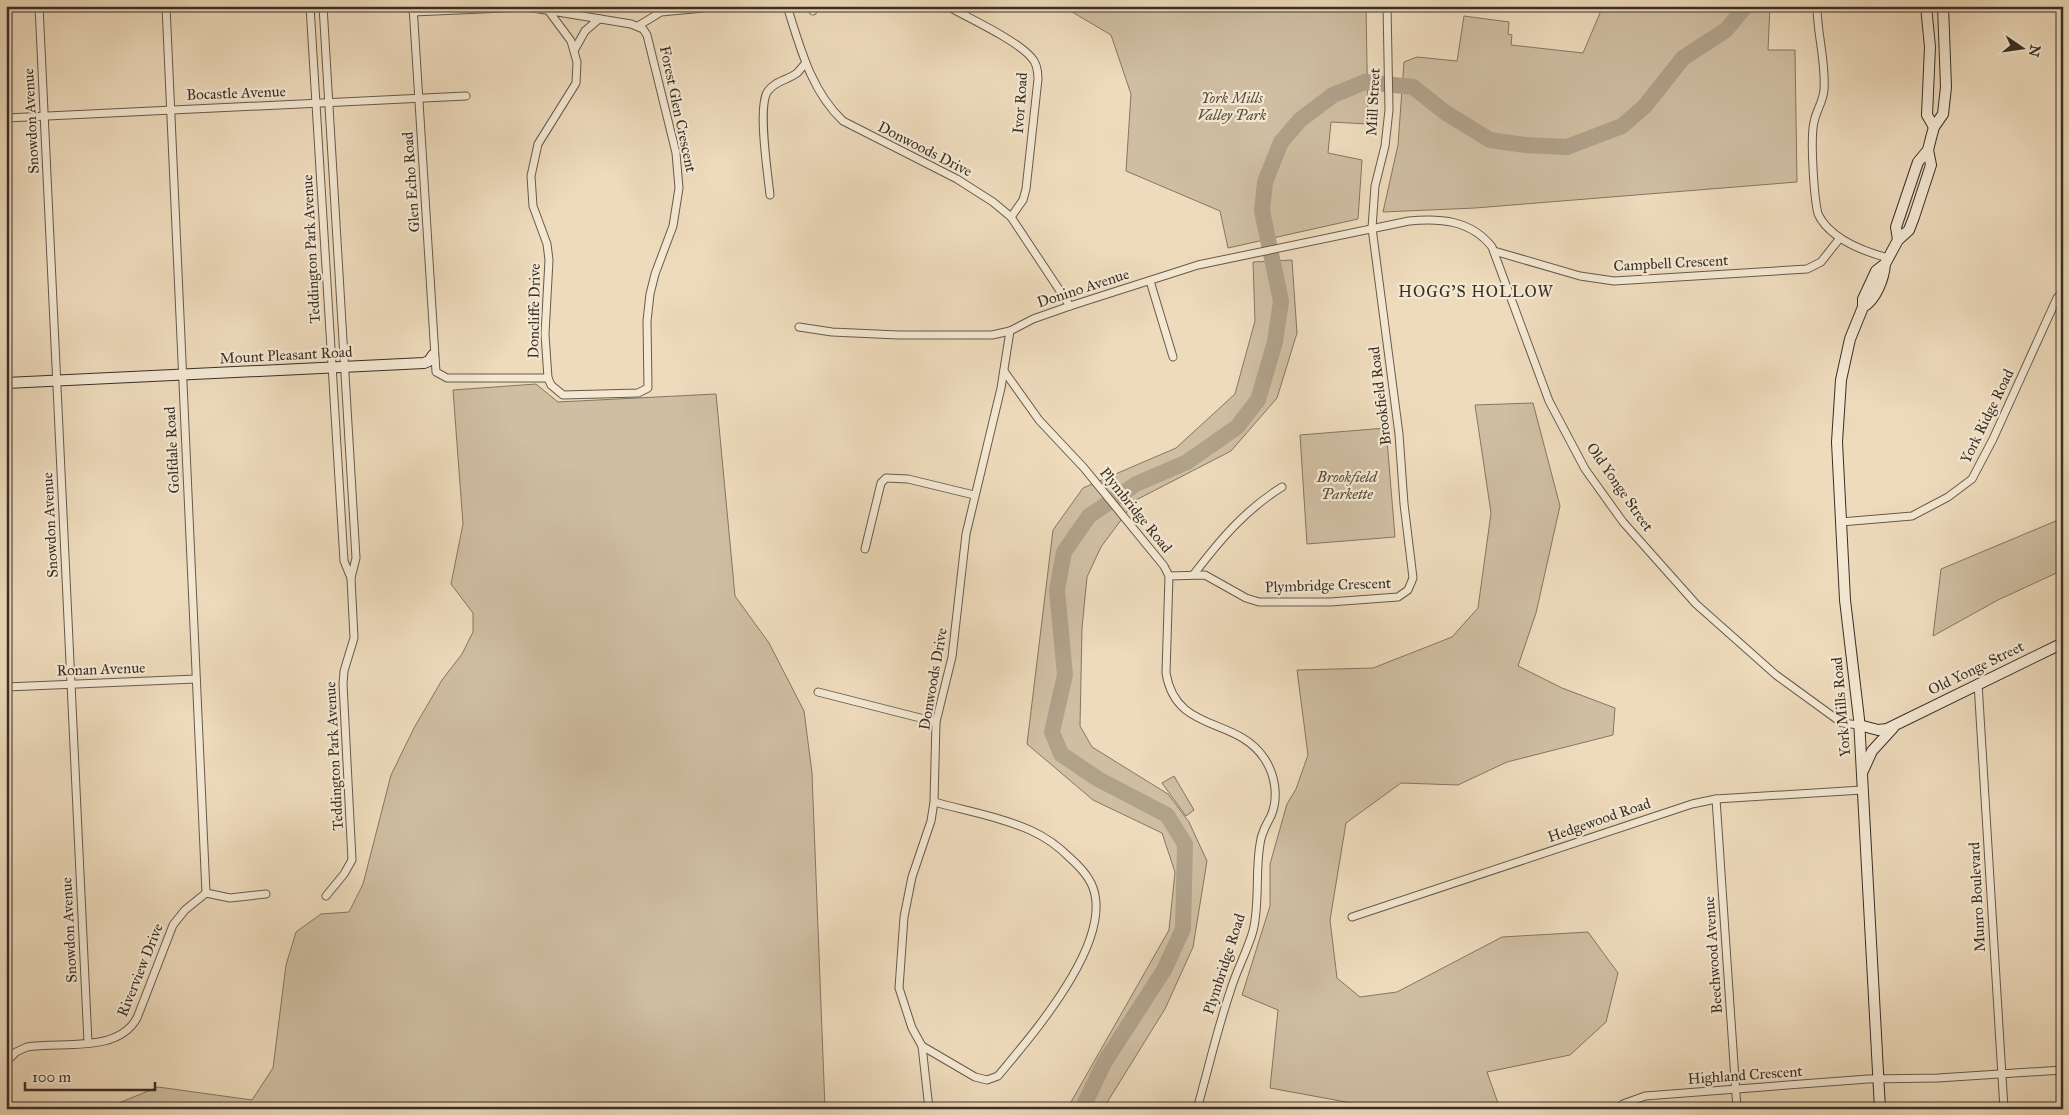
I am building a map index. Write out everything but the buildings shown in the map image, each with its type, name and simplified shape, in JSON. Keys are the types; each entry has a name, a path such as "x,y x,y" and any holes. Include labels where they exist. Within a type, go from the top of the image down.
{"main road":[{"path":"1926,6 1930,47 1927,114 1934,127"},
{"name":"York Mills Road","path":"1880,1109 1859,722 1845,600 1840,522 1837,456 1840,392 1850,339 1863,307 1863,299 1876,270 1887,261 1898,240 1896,227 1918,162 1928,150 1934,127 1943,114 1946,88 1943,6"},
{"name":"Mount Pleasant Road","path":"6,383 427,362 433,355"},
{"name":"Old Yonge Street","path":"1902,721 2063,643"},
{"path":"1859,722 1878,730 1888,729 1902,721"},
{"path":"1862,773 1877,745 1902,721"}],"street":[{"name":"Snowdon Avenue","path":"39,6 88,1043"},
{"name":"Golfdale Road","path":"166,6 206,893"},
{"name":"Teddington Park Avenue","path":"310,6 344,561 351,578"},
{"name":"Teddington Park Avenue","path":"323,6 356,558 351,578 354,638 344,671 343,684 352,854 349,865 326,896"},
{"name":"Donwoods Drive","path":"787,6 805,64 831,109 843,121 957,179 993,202 1011,217 1070,306"},
{"name":"Ivor Road","path":"947,6 998,34 1029,55 1036,64 1038,79 1026,189 1023,200 1011,217"},
{"name":"Mill Street","path":"1372,228 1375,186 1385,146 1390,102 1387,6"},
{"path":"1817,6 1824,84 1823,100 1813,129 1817,206 1825,226 1840,238 1887,261"},
{"path":"413,9 527,7 638,26 661,12 704,8"},
{"name":"Glen Echo Road","path":"413,9 436,343 433,355"},
{"path":"548,10 575,49 585,31 599,19"},
{"name":"Forest Glen Crescent","path":"548,378 551,385 563,395 638,393 648,388 647,321 650,294 675,218 679,178 674,144 650,40 638,26"},
{"name":"Doncliffe Drive","path":"548,378 545,334 549,260 547,244 534,206 532,166 544,131 576,83 577,62 575,49"},
{"path":"770,195 763,124 764,98 767,91 776,83 798,72 805,64"},
{"name":"Bocastle Avenue","path":"6,118 466,96"},
{"name":"Old Yonge Street","path":"1372,228 1419,220 1458,223 1478,232 1494,252 1549,401 1585,470 1622,522 1696,604 1776,675 1842,723 1859,722"},
{"name":"Donino Avenue","path":"799,327 832,332 898,335 992,335 1010,331 1033,319 1070,306 1198,265 1372,228"},
{"name":"Brookfield Road","path":"1372,228 1400,434 1404,504 1412,578 1408,590"},
{"name":"Campbell Crescent","path":"1494,252 1594,279 1644,280 1807,269 1820,262 1840,238"},
{"path":"1150,281 1172,357"},
{"name":"York Ridge Road","path":"1840,522 1912,516 1948,497 1972,479 1993,438 2057,298 2063,292"},
{"name":"Donwoods Drive","path":"922,1046 912,1028 899,988 900,952 912,878 931,821 934,802 936,722 952,658 958,616 960,575 974,495 1004,371 1010,331"},
{"path":"433,355 436,372 446,378 548,378"},
{"name":"Plymbridge Road","path":"1004,371 1039,420 1132,526 1157,556 1169,576 1165,653 1168,688 1179,705 1186,711 1240,736 1258,749 1269,766 1275,788 1274,806 1259,845 1256,909 1252,931 1220,1022 1197,1109"},
{"path":"865,549 881,483 886,478 908,479 974,495"},
{"path":"1194,574 1216,544 1240,519 1282,487"},
{"name":"Plymbridge Crescent","path":"1169,576 1205,575 1246,598 1272,603 1330,602 1398,597 1408,590"},
{"name":"Ronan Avenue","path":"6,686 196,679"},
{"name":"Munro Boulevard","path":"1978,683 2004,1109"},
{"path":"818,692 936,722"},
{"name":"Hedgewood Road","path":"1352,917 1692,804 1716,799 1862,790"},
{"name":"Beechwood Avenue","path":"1716,799 1737,1109"},
{"path":"922,1046 975,1077 986,1080 998,1076 1073,978 1088,943 1096,910 1092,884 1078,865 1062,850 1034,832 1005,820 934,802"},
{"path":"206,893 230,898 266,894"},
{"name":"Riverview Drive","path":"6,1062 16,1052 27,1047 88,1043 111,1039 129,1030 137,1018 173,924 185,910 206,893"},
{"path":"922,1046 929,1109"},
{"name":"Highland Crescent","path":"1617,1109 1623,1104 1645,1096 1879,1079 1938,1078 2063,1070"}],"green space":[{"name":"York Mills Valley Park","path":"1062,6 1366,6 1368,124 1331,122 1328,153 1362,160 1358,219 1228,248 1220,211 1126,171 1131,94 1111,35"},
{"path":"1603,6 1770,6 1768,50 1795,50 1797,182 1475,208 1383,212 1398,145 1404,62 1417,57 1457,61 1464,16 1509,22 1508,34 1512,35 1511,45 1583,53"},
{"path":"1292,260 1297,333 1277,398 1231,451 1136,500 1101,547 1087,577 1082,628 1080,726 1092,747 1168,794 1189,822 1207,861 1193,947 1165,1009 1103,1109 1067,1109 1169,930 1175,872 1162,833 1093,800 1027,744 1053,530 1083,488 1176,448 1235,394 1255,321 1253,262"},
{"path":"536,384 558,402 716,394 735,596 769,643 804,711 812,773 825,1109 104,1109 158,1087 252,1100 273,1068 286,965 296,932 321,914 349,912 363,884 391,775 414,728 442,680 462,654 473,632 473,613 451,584 463,524 453,390"},
{"path":"1533,403 1560,506 1536,613 1518,666 1562,688 1615,708 1613,735 1507,762 1458,785 1401,783 1346,823 1330,920 1337,978 1360,997 1397,992 1502,937 1588,932 1618,973 1606,1022 1570,1055 1487,1072 1500,1109 1384,1109 1270,1088 1278,1010 1242,995 1270,906 1270,864 1287,804 1296,789 1308,755 1297,670 1373,668 1452,637 1478,608 1491,513 1475,405"},
{"name":"Brookfield Parkette","path":"1386,428 1395,537 1307,544 1300,435"},
{"path":"2063,518 2063,570 1998,600 1933,636 1941,569"},
{"path":"1174,776 1194,810 1186,816 1162,783"}],"waterway":[{"path":"1082,1109 1104,1063 1164,970 1183,929 1185,844 1167,815 1098,779 1061,754 1052,732 1065,675 1057,590 1064,552 1089,516 1136,484 1187,462 1237,427 1258,400 1275,342 1281,301 1262,211 1265,182 1281,142 1300,120 1333,95 1365,82 1413,87 1446,113 1490,140 1525,145 1567,147 1622,126 1645,106 1683,58 1726,30 1746,6"}],"district":[{"name":"HOGG'S HOLLOW","path":"1476,291"}]}
